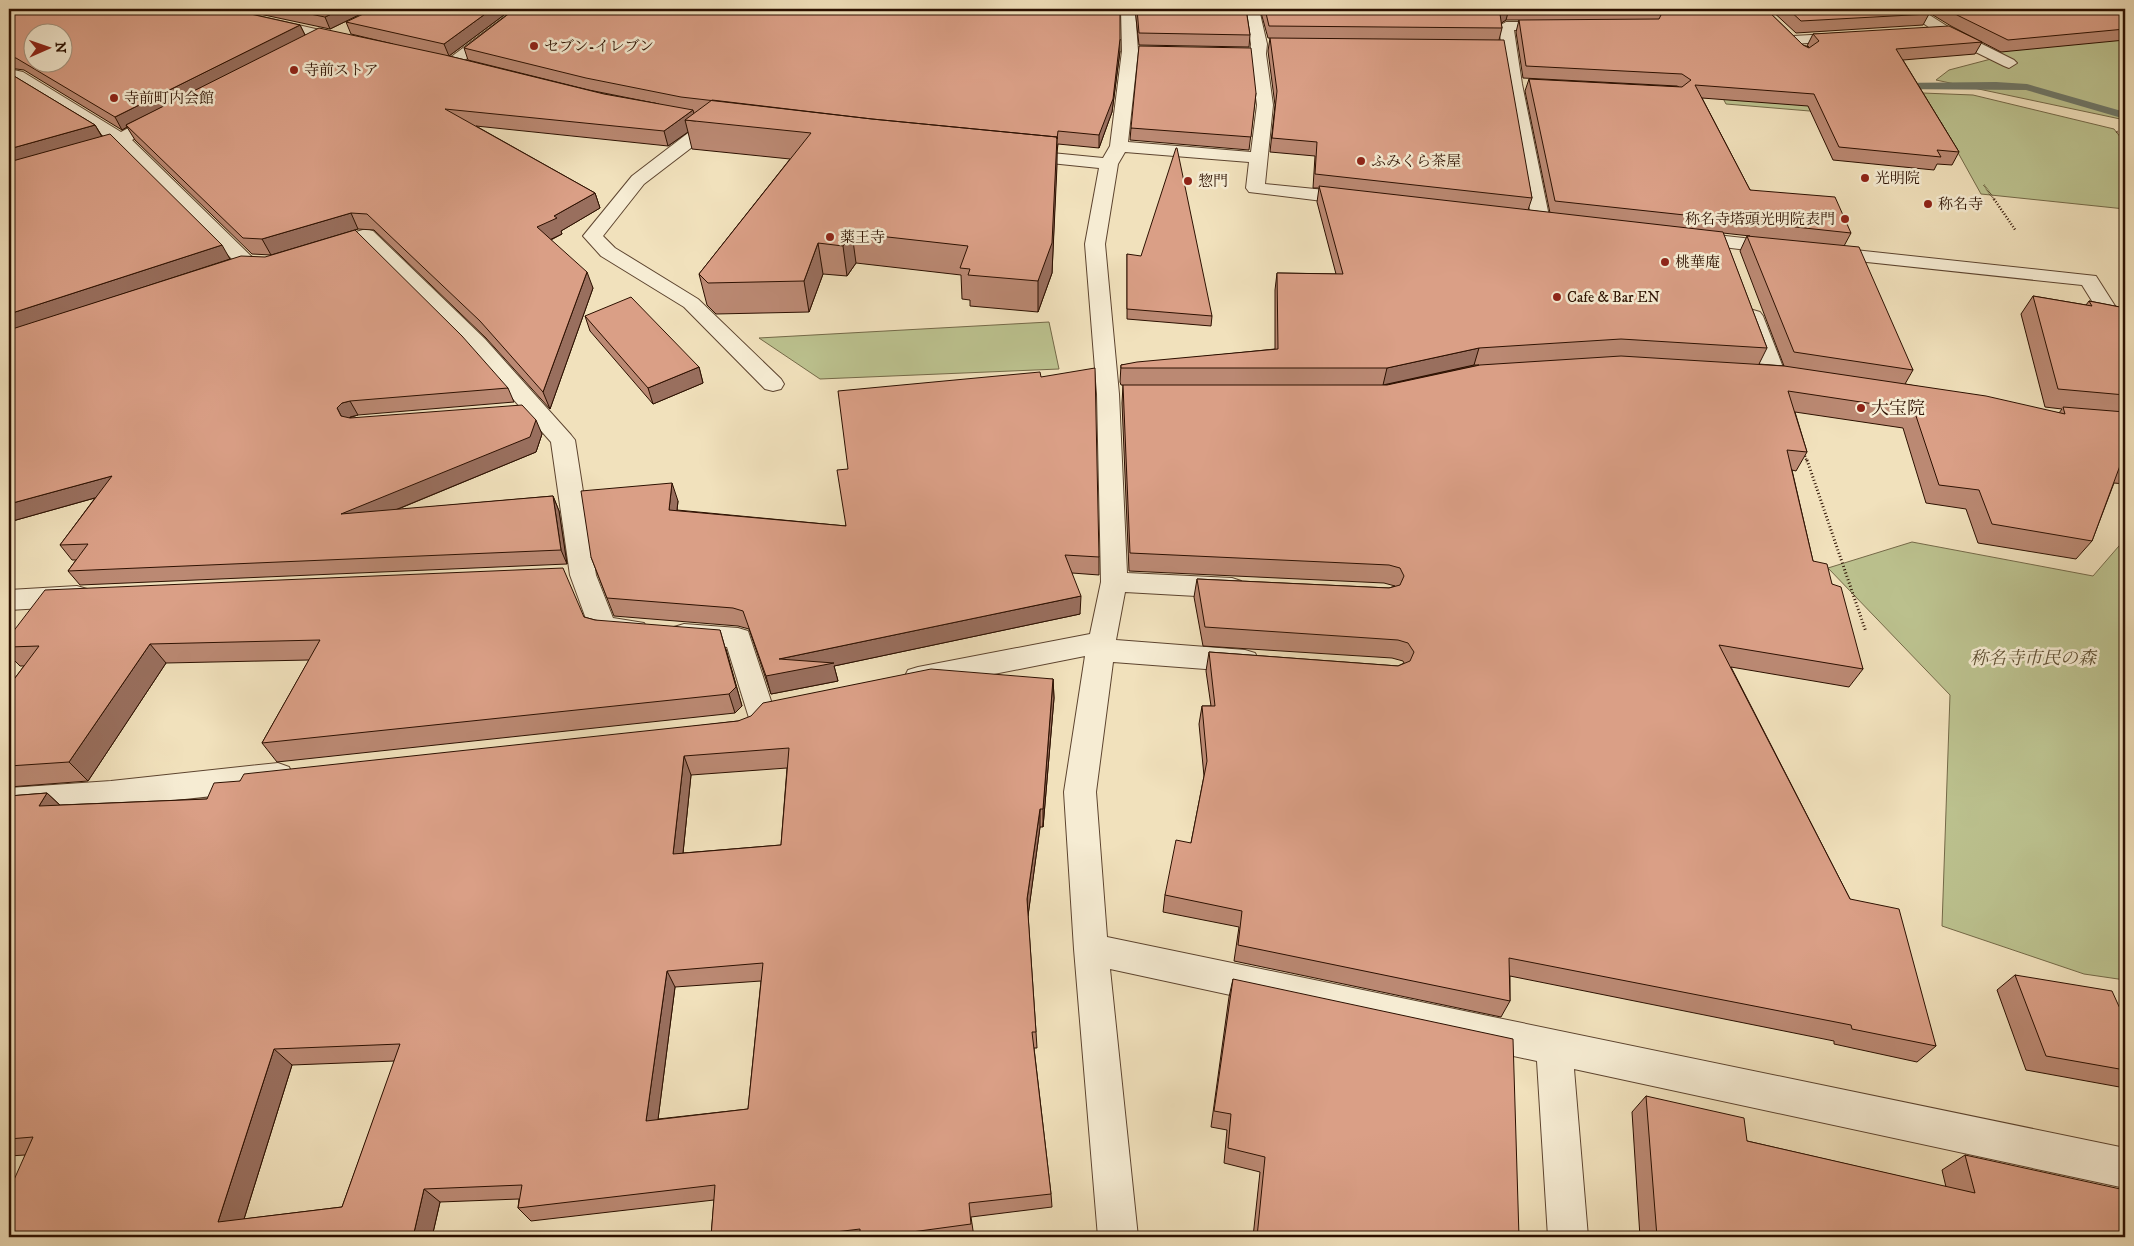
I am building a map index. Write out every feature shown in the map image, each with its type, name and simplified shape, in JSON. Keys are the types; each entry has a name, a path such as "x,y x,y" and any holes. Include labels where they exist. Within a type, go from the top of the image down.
{"street":[{"path":"210,9 358,43"},
{"path":"452,63 524,9"},
{"path":"1252,9 1265,105 1255,188 1374,202"},
{"path":"1910,9 1945,31 2009,63"},
{"path":"1118,1237 1091,949 1080,792 1101,646 1114,582 1118,394 1095,244 1114,155 1130,51 1125,12"},
{"path":"298,49 354,25"},
{"path":"1541,221 1514,84 1503,47 1506,26 1570,26"},
{"path":"1780,28 1804,53"},
{"path":"1898,34 1945,31"},
{"path":"1793,40 1860,36"},
{"path":"1238,53 1279,44"},
{"path":"1130,51 1150,52"},
{"path":"433,59 470,68"},
{"path":"13,74 121,139 245,264"},
{"path":"1514,84 1533,85"},
{"path":"9,171 121,139 183,107"},
{"path":"695,117 724,122 638,180 593,236 608,252 691,303 773,384"},
{"path":"1002,153 1260,158"},
{"path":"1521,219 1560,223"},
{"path":"309,252 366,235 477,344 563,440 583,575 603,627 738,638 759,710"},
{"path":"1667,235 1728,251 1793,249"},
{"path":"1812,251 2089,280 2109,313 2125,319"},
{"path":"1728,372 1785,377 1745,295"},
{"path":"506,411 536,409"},
{"path":"554,576 583,575"},
{"path":"1114,582 1254,589"},
{"path":"12,605 98,595"},
{"path":"893,683 1101,646 1275,663"},
{"path":"734,727 744,726 759,710 788,704"},
{"path":"9,801 111,794 309,772"},
{"path":"1091,949 2125,1168"},
{"path":"1554,1046 1568,1237"}],"path":[{"path":"2116,132 2125,131"},
{"path":"1802,450 1866,632"}],"green space":[{"path":"2125,28 2125,120 1936,80 1949,70 1991,59 2010,45"},
{"path":"1713,79 1846,90 1973,95 2114,129 2125,143 2125,209 1981,194 1941,122 1726,104"},
{"path":"1049,322 1059,369 820,379 759,338"},
{"name":"称名寺市民の森","path":"2125,539 2125,980 2084,974 1942,926 1950,695 1828,568 1912,542 2093,576"}],"building":[{"path":"9,9 228,9 300,25 115,117 39,72 72,72 72,22 22,22 22,62 9,57"},
{"path":"285,9 342,9 325,17"},
{"path":"374,9 492,9 444,44 346,22"},
{"path":"515,9 799,9 802,11 1120,9 1120,39 1113,99 1099,135 1058,131 1057,139 1057,137 872,119 681,97 586,78 464,48"},
{"path":"1137,9 1246,9 1250,35 1139,33"},
{"path":"1265,9 1508,9 1500,14 1502,28 1269,26"},
{"path":"1652,9 1766,9 1803,45 1809,48 1819,41 1813,34 1949,26 1982,42 1896,49 1959,152 1937,150 1941,157 1839,147 1814,94 1695,85 1750,190 1835,197 1851,233 1555,201 1529,79 1682,87 1691,80 1682,74 1526,66 1519,20 1659,19 1661,15"},
{"path":"1788,9 1922,9 1929,14 1801,21"},
{"path":"1948,9 2125,9 2125,29 2008,40"},
{"path":"319,28 445,55 604,94 693,110 664,131 445,109 595,193 554,216 557,218 537,227 587,272 543,392 480,321 367,214 351,213 262,239 243,238 126,125"},
{"path":"1270,38 1504,40 1532,198 1315,174 1317,142 1272,138 1277,91"},
{"path":"1139,46 1251,48 1256,93 1251,137 1131,128"},
{"path":"9,73 95,125 9,149"},
{"path":"712,100 872,119 1057,137 1052,243 1038,281 968,275 970,269 960,268 968,246 852,233 843,246 818,243 804,281 708,283 699,274 811,133 685,120"},
{"path":"110,134 222,245 9,314 9,162"},
{"path":"1176,148 1212,316 1127,309 1127,254 1141,256"},
{"path":"1319,186 1723,232 1767,348 1621,339 1479,348 1387,368 1121,368 1121,365 1137,362 1278,349 1277,273 1343,274"},
{"path":"355,230 462,336 508,388 350,401 342,403 337,408 341,416 350,418 522,405 536,420 530,437 341,514 553,496 561,550 68,571 88,544 60,545 112,476 9,504 9,330 241,256 265,257"},
{"path":"1747,236 1859,247 1913,370 1794,352"},
{"path":"2033,296 2092,306 2089,301 2125,308 2125,395 2058,389"},
{"path":"631,297 699,367 648,388 585,316"},
{"path":"1621,356 1784,366 1986,396 2065,414 2063,407 2125,412 2125,464 2121,463 2092,541 1992,524 1979,490 1939,485 1914,410 1788,391 1807,452 1787,450 1813,561 1827,564 1832,584 1841,587 1863,669 1719,645 1850,899 1899,909 1936,1046 1852,1029 1851,1025 1509,958 1510,1001 1238,945 1242,911 1165,895 1176,840 1191,843 1207,761 1202,706 1215,706 1209,652 1398,666 1410,661 1414,652 1408,643 1398,640 1205,627 1197,579 1389,588 1400,585 1404,576 1400,568 1389,565 1130,553 1123,385 1387,385 1480,365"},
{"path":"1095,368 1099,557 1065,555 1081,596 779,659 834,663 766,676 743,611 733,608 607,598 591,557 581,491 672,483 669,510 846,526 837,470 848,469 838,391 1040,372 1041,377"},
{"path":"563,568 584,617 595,620 720,630 736,687 729,694 262,743 320,640 150,644 69,762 9,766 9,686 39,646 9,647 9,637 45,590"},
{"path":"931,669 1053,679 1043,809 1040,809 1027,899 1036,1032 1032,1032 1051,1194 969,1203 971,1224 875,1237 860,1237 860,1229 794,1237 711,1237 715,1185 518,1208 522,1185 424,1189 413,1237 9,1237 9,1191 33,1137 9,1139 9,796 47,793 39,806 207,799 214,783 240,781 244,774 738,721 751,716 763,703","holes":["789,748 781,845 673,854 684,756","763,963 748,1109 646,1121 667,971","400,1044 342,1207 218,1222 274,1049"]},
{"path":"2015,975 2112,991 2122,1013 2125,1014 2125,1070 2046,1056"},
{"path":"1233,979 1513,1039 1519,1237 1257,1237 1265,1157 1228,1148 1231,1114 1214,1111"},
{"path":"1646,1096 1744,1118 1747,1141 1975,1193 1965,1155 2125,1190 2125,1237 1657,1237"}],"waterway":[{"path":"1893,86 1996,85 2027,87 2125,116"}],"place":[{"name":"セブン-イレブン","path":"534,46"},
{"name":"寺前ストア","path":"294,70"},
{"name":"寺前町内会館","path":"114,98"},
{"name":"ふみくら茶屋","path":"1361,161"},
{"name":"光明院","path":"1865,178"},
{"name":"惣門","path":"1188,181"},
{"name":"称名寺","path":"1928,204"},
{"name":"称名寺塔頭光明院表門","path":"1845,219"},
{"name":"薬王寺","path":"830,237"},
{"name":"桃華庵","path":"1665,262"},
{"name":"Cafe & Bar EN","path":"1557,297"},
{"name":"大宝院","path":"1861,408"}]}
